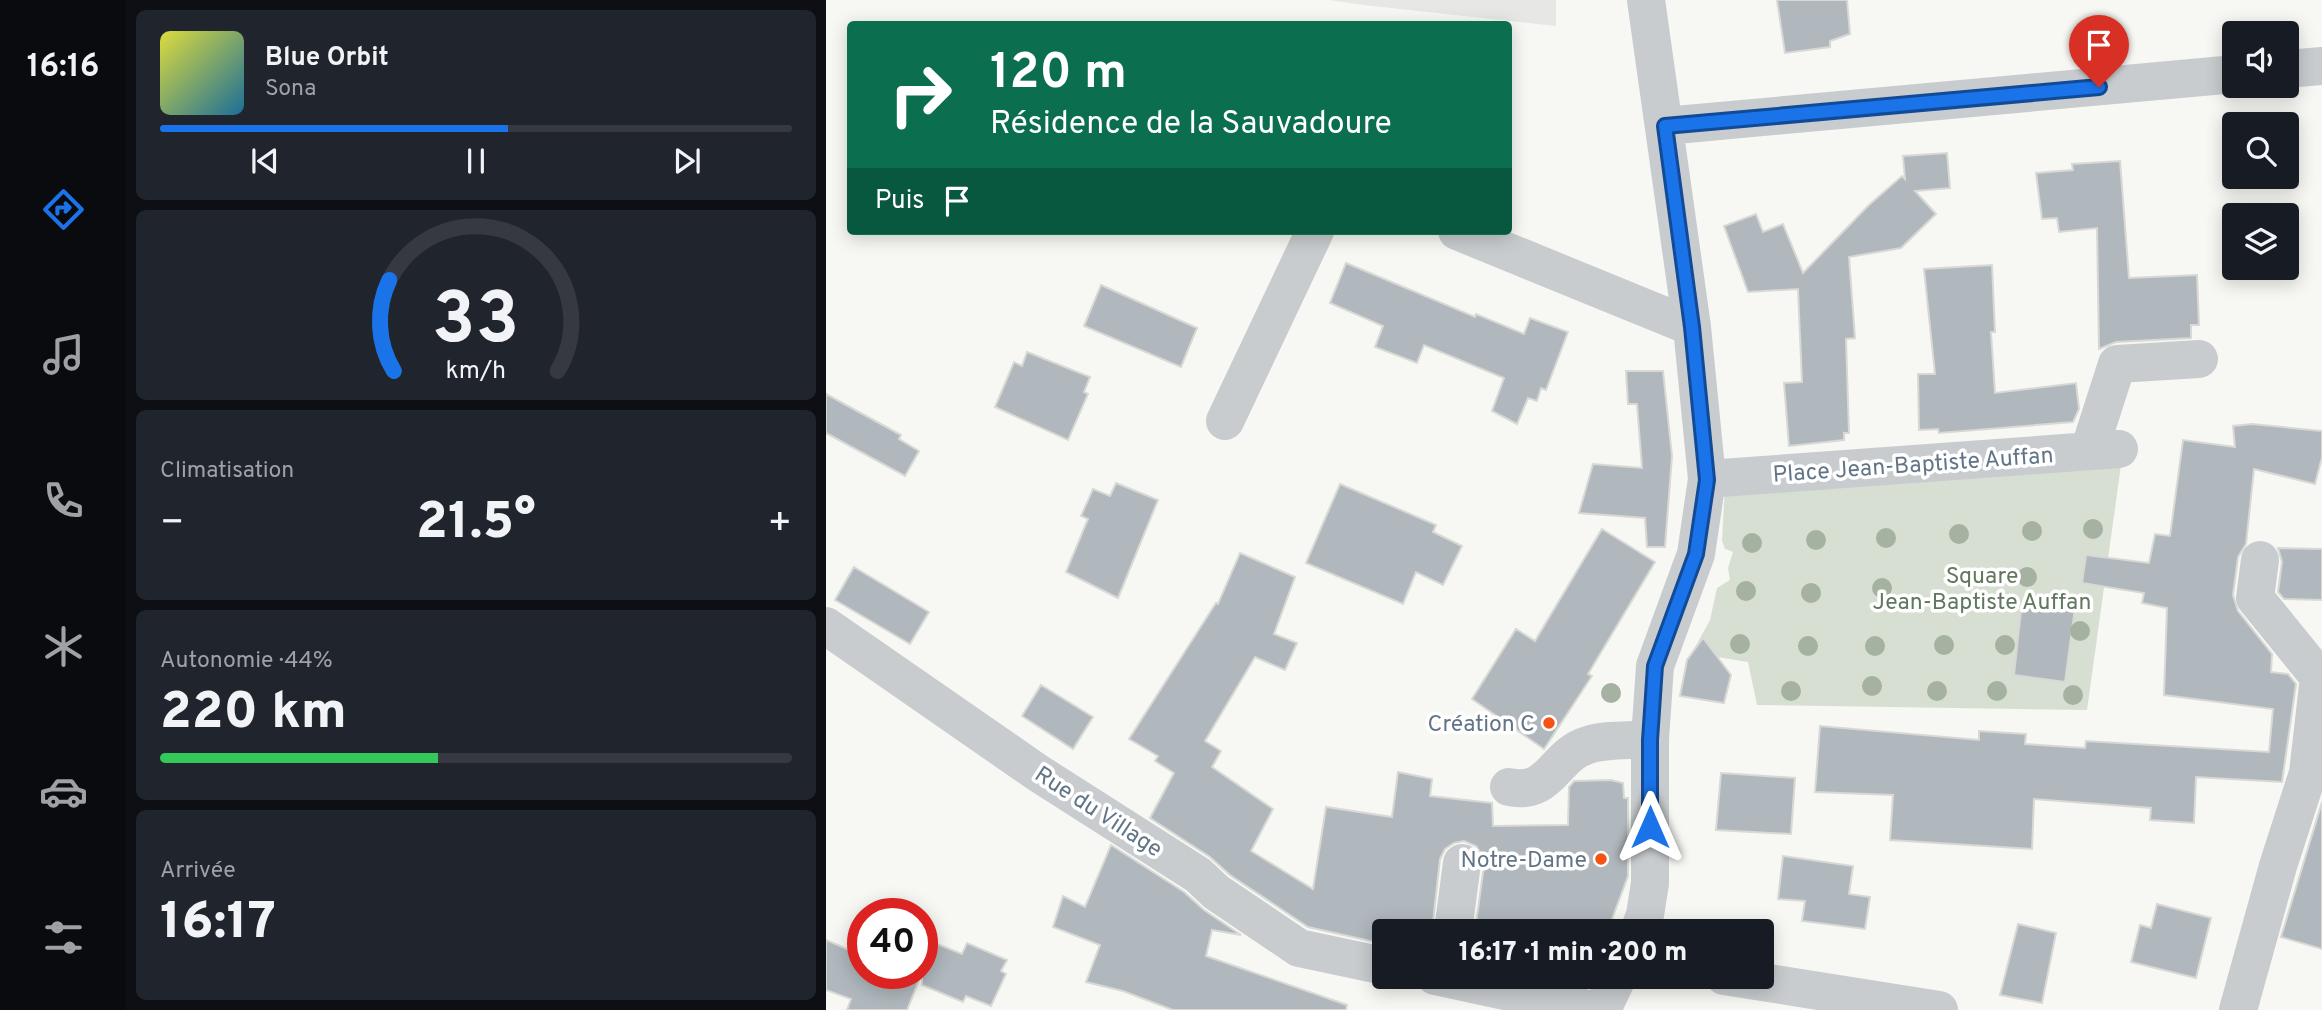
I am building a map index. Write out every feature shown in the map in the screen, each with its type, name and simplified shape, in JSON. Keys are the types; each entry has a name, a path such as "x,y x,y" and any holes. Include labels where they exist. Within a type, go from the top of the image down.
{"street":[{"path":"1644,919 1650,883 1650,740 1655,666 1696,554 1707,480 1692,327 1646,0"},
{"path":"2299,68 2322,66"},
{"path":"1665,126 2222,75"},
{"path":"1225,421 1313,235"},
{"path":"1467,235 1692,327"},
{"name":"Place Jean-Baptiste Auffan","path":"1707,480 2104,450 2117,365 2199,359"},
{"path":"2238,1010 2278,866 2308,773 2319,677 2255,598 2260,560"},
{"name":"Rue du Village","path":"826,626 1038,773 1198,875 1216,892 1299,948 1372,963"},
{"path":"1509,787 1522,790 1540,785 1564,760 1587,745 1650,740"},
{"path":"1455,919 1462,863"},
{"path":"1774,984 1939,1010"},
{"path":"1498,989 1593,1010"},
{"path":"1602,1010 1612,989"}],"shaded area":[{"path":"1329,0 1556,0 1556,26 1512,21"}],"green space":[{"name":"Square Jean-Baptiste Auffan","path":"2122,458 2087,710 1757,705 1748,662 1692,653 1710,620 1717,588 1730,580 1728,568 1733,552 1725,549 1722,541 1725,485"}],"building":[{"path":"1777,0 1847,0 1850,34 1830,41 1830,47 1785,53"},
{"path":"1947,153 1950,188 1915,191 1936,214 1901,248 1849,257 1855,338 1846,339 1849,433 1844,433 1844,440 1789,446 1784,383 1802,382 1798,289 1748,292 1724,226 1756,214 1763,232 1783,224 1803,273 1869,205 1902,176 1905,179 1903,156"},
{"path":"2120,161 2129,278 2197,275 2199,325 2191,325 2191,338 2116,342 2099,349 2097,228 2059,232 2057,218 2042,219 2036,173 2073,170 2072,164"},
{"path":"1346,263 1475,317 1476,314 1524,334 1530,318 1568,332 1546,390 1541,388 1537,401 1528,398 1517,424 1492,411 1504,378 1424,345 1417,363 1375,347 1383,326 1330,303"},
{"path":"1992,265 1995,332 1991,332 1995,393 2076,383 2079,409 2073,422 1939,433 1938,429 1919,430 1918,374 1935,374 1924,269"},
{"path":"1101,285 1197,328 1181,367 1084,326"},
{"path":"1027,352 1090,377 1084,392 1088,394 1068,440 995,407 1014,362 1022,366"},
{"path":"1626,371 1663,371 1672,456 1665,547 1647,547 1645,518 1579,513 1593,464 1642,468 1637,404 1628,404"},
{"path":"826,394 901,435 899,439 919,451 905,476 826,433"},
{"path":"2252,424 2322,431 2322,457 2315,484 2254,469 2246,544 2238,557 2233,595 2238,611 2272,654 2271,672 2288,674 2296,684 2282,782 2196,777 2194,823 2150,820 2151,808 2034,799 2032,849 1890,840 1893,795 1815,792 1820,726 1979,740 1979,731 2026,734 2025,744 2085,748 2086,741 2269,752 2273,709 2164,695 2167,608 2142,603 2144,593 2082,583 2086,555 2149,563 2155,534 2170,536 2183,440 2235,447 2233,426"},
{"path":"1116,483 1158,500 1118,598 1066,572 1088,519 1081,516 1093,489 1110,496"},
{"path":"1340,484 1436,525 1433,532 1462,546 1443,585 1416,572 1403,604 1306,563"},
{"path":"1602,529 1655,562 1588,674 1592,676 1544,749 1472,699 1516,629 1535,641"},
{"path":"2278,548 2322,549 2322,600 2284,599 2278,592 2282,562"},
{"path":"1240,553 1295,577 1274,634 1297,643 1285,670 1255,657 1205,741 1221,751 1212,767 1273,809 1251,851 1313,889 1326,807 1392,817 1398,772 1432,779 1430,796 1492,803 1493,826 1568,825 1569,787 1574,781 1611,780 1623,783 1624,798 1628,798 1628,876 1612,919 1477,919 1484,865 1476,846 1464,841 1445,849 1440,859 1433,919 1372,919 1372,941 1308,927 1150,818 1174,773 1155,761 1158,756 1129,739 1216,603 1218,604"},
{"path":"854,567 929,612 910,644 835,600"},
{"path":"2022,601 2075,608 2065,682 2014,675"},
{"path":"1703,638 1731,675 1724,703 1680,696 1687,660"},
{"path":"1041,685 1093,717 1073,749 1022,716"},
{"path":"1721,773 1795,778 1791,834 1716,830"},
{"path":"2322,802 2322,949 2281,937"},
{"path":"1111,845 1184,892 1204,910 1241,935 1212,930 1206,956 1347,1005 1346,1010 1173,1010 1123,991 1086,982 1100,945 1053,927 1063,896 1085,907"},
{"path":"1783,856 1853,866 1849,894 1870,897 1865,929 1802,921 1805,901 1778,899"},
{"path":"2157,904 2211,918 2196,978 2131,962 2140,925 2151,928"},
{"path":"2018,924 2056,933 2042,1003 2000,995"},
{"path":"826,940 847,949 847,989 916,989 907,1010 847,1010 851,999 826,990"},
{"path":"967,943 1007,960 1001,971 1006,974 991,1006 966,996 963,1002 932,989 938,989 938,944 962,954"}],"place":[{"name":"Création C","path":"1549,723"},
{"name":"Notre-Dame","path":"1601,859"}],"route":[{"path":"1650,827 1650,715 1655,666 1696,554 1707,480 1692,327 1665,126 2099,87"}]}
